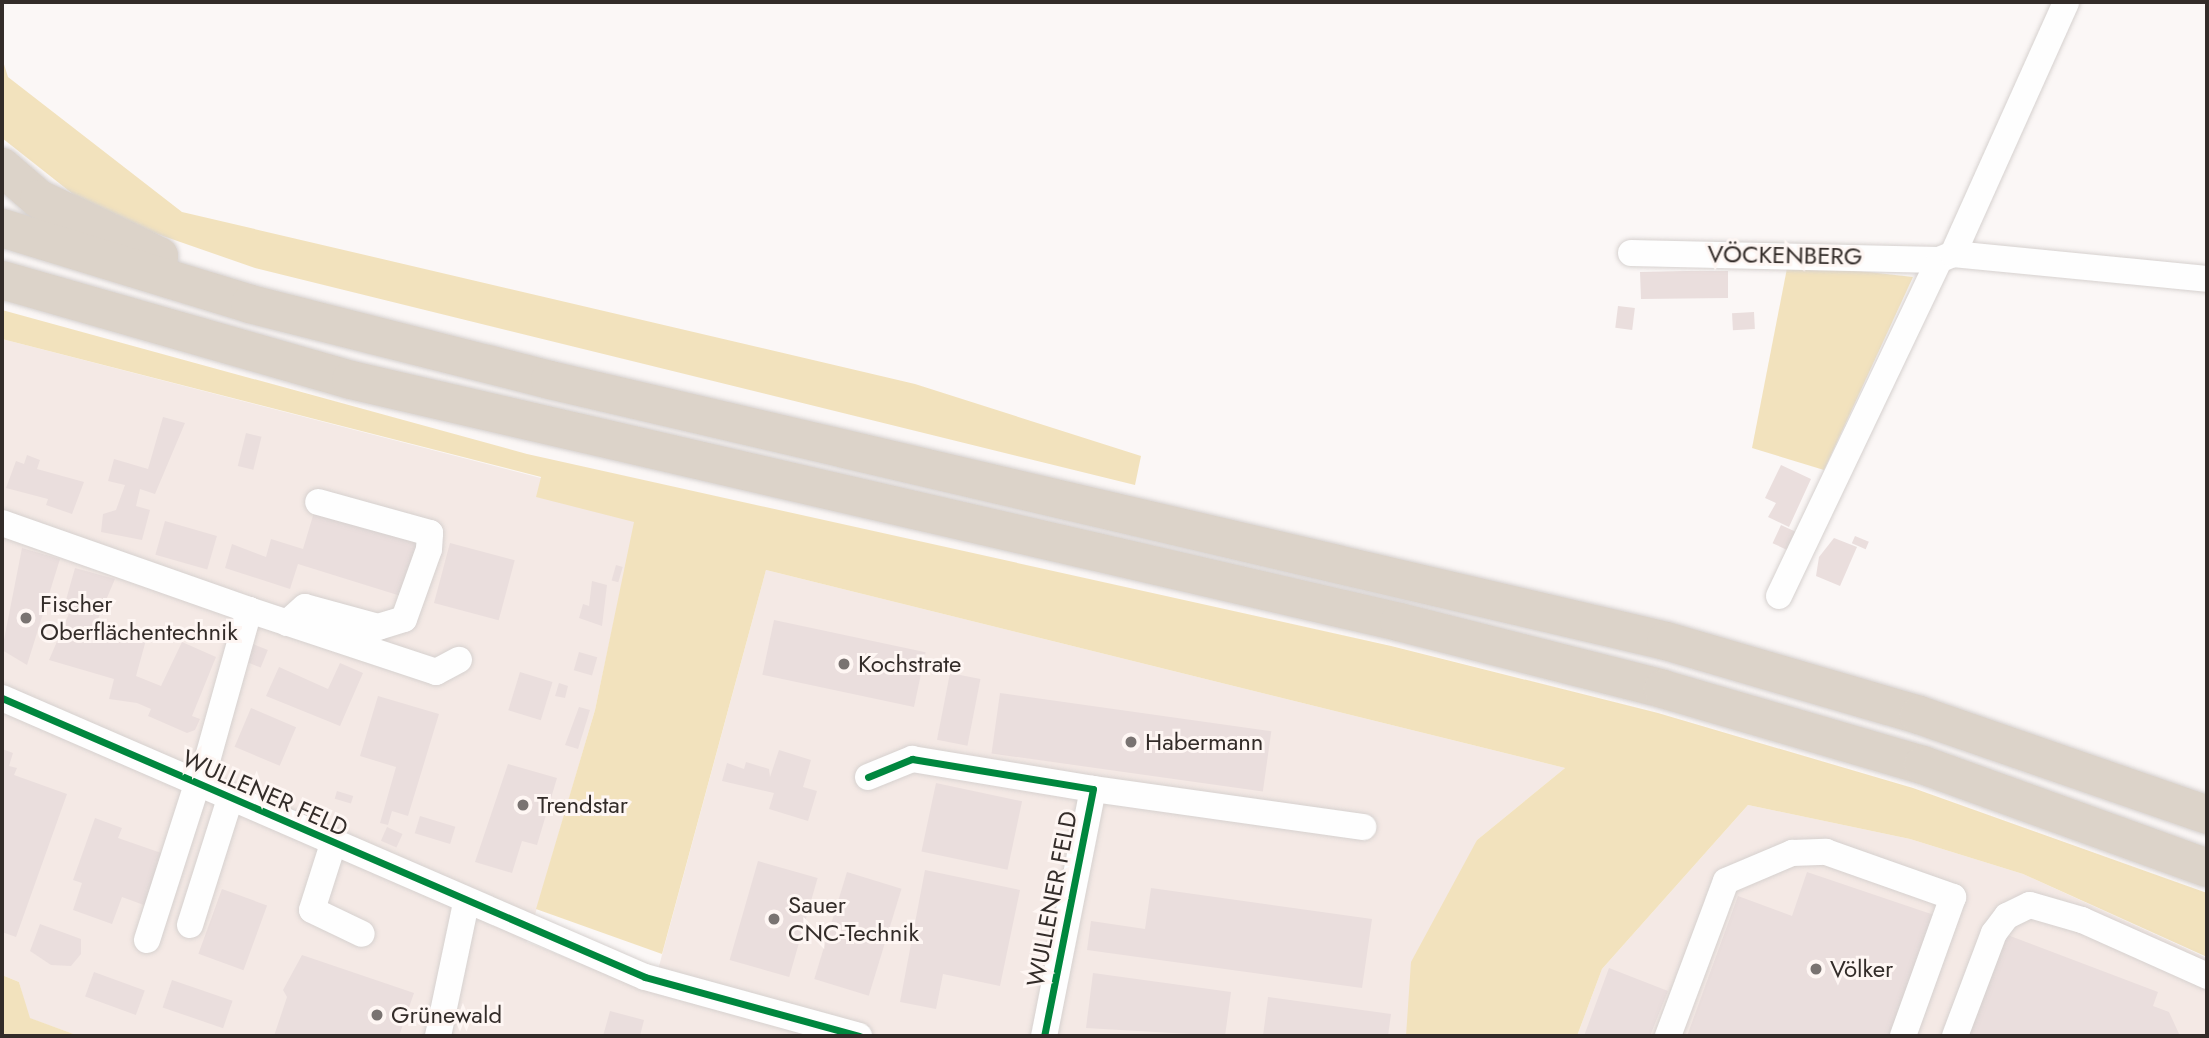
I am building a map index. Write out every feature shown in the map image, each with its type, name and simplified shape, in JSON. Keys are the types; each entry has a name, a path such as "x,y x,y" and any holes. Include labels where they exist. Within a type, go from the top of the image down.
{"highway":[{"path":"2,167 39,199 250,304"},
{"path":"2,228 250,304 1667,641 1919,715 2207,815"},
{"path":"2,280 351,380 1399,622 1663,689 1923,765 2207,868"}],"street":[{"path":"1779,596 1946,257 2066,2"},
{"name":"VÖCKENBERG","path":"1631,253 2043,258 2207,279"},
{"path":"287,623 305,607 377,627 404,619 429,549 429,533 318,502"},
{"path":"2,523 248,611 436,672 459,660"},
{"name":"WULLENER FELD","path":"199,785 248,611"},
{"name":"WULLENER FELD","path":"2,698 466,903 645,977 831,1033 859,1036"},
{"name":"WULLENER FELD","path":"868,777 912,759 1093,789 1363,827"},
{"path":"147,940 199,785"},
{"name":"WULLENER FELD","path":"1044,1036 1093,789"},
{"path":"190,925 230,799"},
{"path":"333,845 312,910 362,934"},
{"path":"1668,1036 1726,881 1792,853 1826,852 1953,897 1903,1036"},
{"path":"438,1036 466,903"},
{"path":"1955,1036 1994,933 2007,916 2030,905 2082,920 2207,976"}],"shaded area":[{"path":"2,58 8,77 182,212 915,384 1141,456 1135,485 255,268 97,213 2,138"},
{"path":"1788,263 1913,277 1824,470 1752,448"},
{"path":"2,310 527,454 1391,646 1658,713 1913,788 2207,893 2207,957 2023,874 1910,839 1748,805 1602,969 1577,1036 1406,1036 1411,962 1477,840 1565,768 766,570 662,954 536,909 595,710 634,522 536,497 541,477 2,339"},
{"path":"2,339 541,478 635,522 595,710 527,942 652,992 766,570 1565,768 1477,840 1407,1036 79,1036 29,1018 19,982 2,975"},
{"path":"1748,805 1910,839 2023,874 2207,958 2207,1036 1577,1036 1602,969"},
{"path":"2,975 19,982 30,1018 79,1036 2,1036"}],"building":[{"path":"1728,271 1728,298 1641,299 1640,272"},
{"path":"1618,306 1635,308 1632,330 1615,328"},
{"path":"1754,312 1755,329 1733,330 1732,313"},
{"path":"163,417 185,423 155,494 140,489 136,506 150,510 142,540 101,532 103,514 116,510 125,485 108,481 114,459 148,469"},
{"path":"246,433 262,437 253,470 238,466"},
{"path":"27,455 40,460 37,469 84,482 72,514 46,505 48,499 6,488 16,461 24,464"},
{"path":"1781,465 1811,479 1789,527 1768,517 1776,503 1765,498"},
{"path":"315,509 422,543 404,597 298,564 290,589 225,568 232,544 266,557 271,539 303,549"},
{"path":"165,521 217,536 207,570 155,555"},
{"path":"1781,525 1798,533 1790,551 1773,543"},
{"path":"1855,536 1869,542 1866,549 1852,543"},
{"path":"1834,538 1857,547 1840,586 1816,576 1819,557"},
{"path":"450,543 515,560 499,620 434,603"},
{"path":"22,548 60,559 27,665 2,650"},
{"path":"616,565 623,567 618,582 612,580"},
{"path":"75,568 115,579 92,633 125,643 128,635 146,640 136,676 161,686 182,642 216,657 192,716 200,719 195,730 187,733 148,716 151,709 137,703 109,699 114,679 49,660 71,609 64,607"},
{"path":"592,581 607,585 602,626 579,618 583,604 589,606"},
{"name":"Kochstrate","path":"774,620 926,652 914,707 762,675"},
{"path":"253,644 268,650 261,668 246,662"},
{"path":"579,652 597,657 592,676 574,670"},
{"path":"340,663 363,673 340,726 266,696 279,667 328,689"},
{"path":"520,672 553,682 541,720 508,710"},
{"path":"950,673 980,679 967,746 937,740"},
{"path":"559,683 568,686 565,698 555,696"},
{"name":"Habermann","path":"1000,693 1271,731 1263,792 992,753"},
{"path":"378,696 439,714 408,816 392,811 388,825 380,823 396,767 360,756"},
{"path":"579,707 590,710 578,749 565,745"},
{"path":"251,708 296,727 280,766 235,747"},
{"path":"2,749 13,753 9,766 17,768 14,775 67,794 16,937 2,932"},
{"path":"779,750 811,760 803,787 817,791 808,821 769,809 774,793 722,781 727,763 744,769 746,762 769,769 770,777"},
{"name":"Trendstar","path":"508,764 557,778 537,845 522,841 512,873 475,862"},
{"path":"936,783 1022,801 1008,870 921,851"},
{"path":"337,791 353,796 351,804 335,799"},
{"path":"420,816 455,827 450,844 415,833"},
{"path":"95,818 122,828 118,838 170,856 152,908 122,897 112,924 73,910 82,883 73,880"},
{"path":"387,827 403,834 396,848 381,841"},
{"name":"Sauer CNC-Technik","path":"758,861 818,878 789,977 730,960"},
{"path":"925,870 1020,890 1000,986 943,974 936,1009 900,1002"},
{"path":"847,872 902,889 869,996 814,979"},
{"name":"Völker","path":"1807,872 1940,917 1895,1036 1687,1036 1738,896 1792,916"},
{"path":"1151,888 1372,919 1362,988 1087,950 1091,921 1145,929"},
{"path":"222,889 267,905 244,970 198,954"},
{"path":"40,924 81,939 81,954 71,966 51,965 30,951"},
{"path":"2005,934 2158,992 2153,1006 2169,1012 2180,1036 1966,1036"},
{"path":"302,955 414,993 399,1036 274,1036 287,997 283,990"},
{"path":"1609,968 1668,991 1650,1036 1584,1036"},
{"path":"94,972 145,990 136,1015 85,996"},
{"path":"1093,973 1231,992 1225,1036 1086,1028"},
{"path":"172,980 233,1001 223,1028 163,1007"},
{"path":"1268,997 1391,1014 1388,1036 1263,1036"},
{"path":"610,1011 644,1020 640,1036 603,1036"}],"cycle path":[{"path":"2,698 645,977 859,1036"},
{"path":"868,777 912,759 1093,789 1044,1036"}],"place":[{"name":"Fischer Oberflächentechnik","path":"26,618"},
{"name":"Kochstrate","path":"844,664"},
{"name":"Habermann","path":"1131,742"},
{"name":"Trendstar","path":"523,805"},
{"name":"Sauer CNC-Technik","path":"774,919"},
{"name":"Völker","path":"1816,969"},
{"name":"Grünewald","path":"377,1015"}]}
